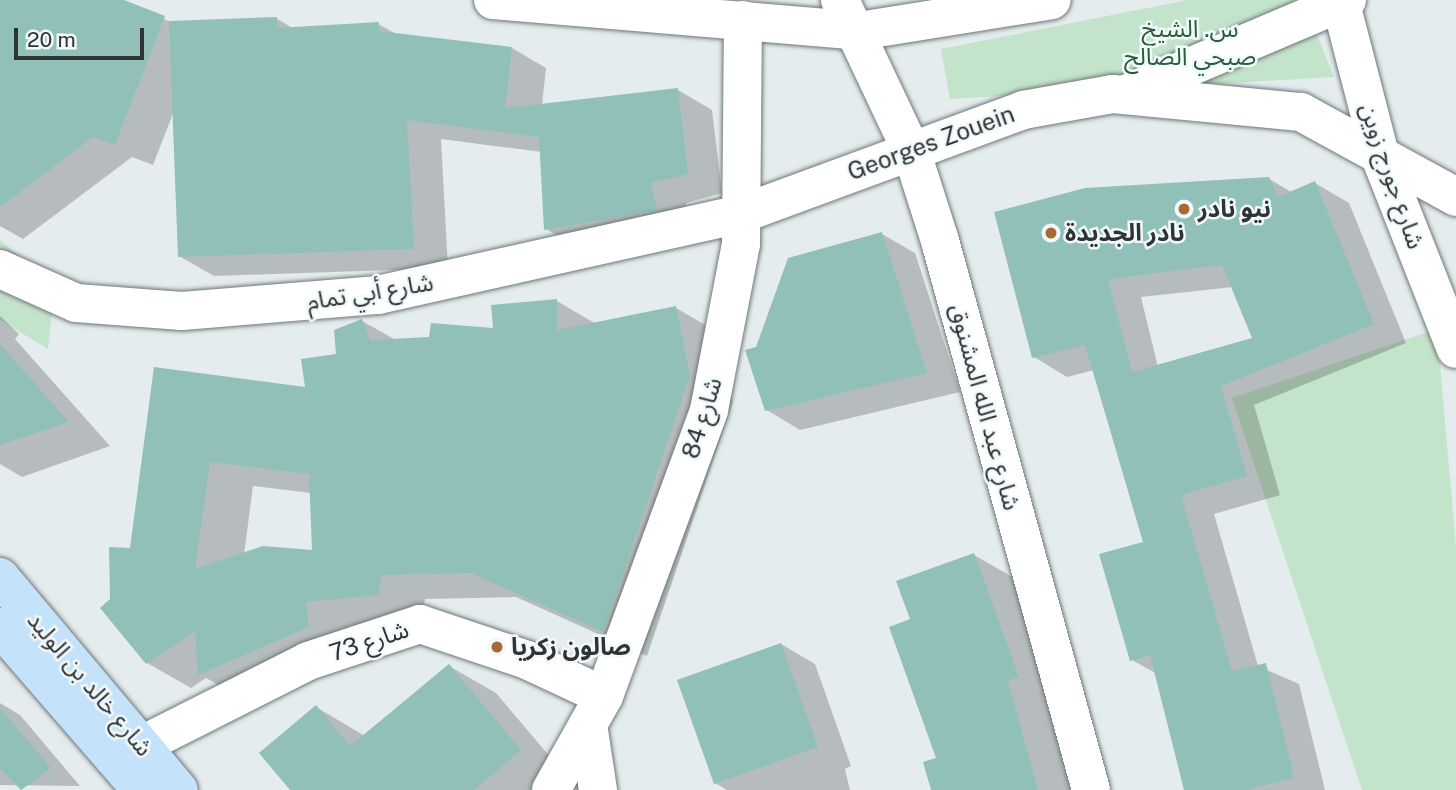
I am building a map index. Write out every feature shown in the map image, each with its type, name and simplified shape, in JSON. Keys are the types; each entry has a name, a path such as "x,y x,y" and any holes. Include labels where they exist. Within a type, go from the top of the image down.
{"main road":[{"name":"شارع خالد بن الوليد","path":"0,578 179,790"},
{"name":"شارع خالد بن الوليد","path":"0,627 141,790"}],"street":[{"path":"493,0 743,20 855,10 1052,0"},
{"name":"Georges Zouein","path":"741,214 1023,110 1126,94 1343,2"},
{"name":"شارع جورج زوين","path":"1343,2 1381,159 1456,349"},
{"name":"شارع عبد الله المشنوق","path":"855,10 911,150 1091,790"},
{"name":"شارع 84","path":"551,790 589,731 604,696 709,410 737,270 741,214 743,20"},
{"name":"Georges Zouein","path":"1126,94 1177,104 1301,112 1324,119 1381,159 1456,197"},
{"name":"شارع أبي تمام","path":"0,269 76,303 182,311 283,304 379,295 741,214"},
{"name":"شارع 73","path":"142,745 308,661 420,624 527,660 604,696"},
{"path":"589,731 598,790"}],"green space":[{"name":"س. الشيخ صبحي الصالح","path":"1188,0 1303,0 1334,77 950,99 941,49"},
{"path":"0,240 55,287 48,349 0,320"},
{"path":"1437,329 1456,548 1456,790 1362,790 1232,398"}],"building":[{"path":"0,0 124,0 165,16 115,145 93,137 0,207"},
{"path":"277,17 277,28 379,22 379,31 512,47 505,108 678,88 688,174 651,183 657,210 544,230 539,137 407,120 414,249 178,257 169,21"},
{"path":"1269,177 1278,197 1315,181 1374,324 1221,386 1247,476 1181,495 1232,671 1266,663 1294,778 1246,790 1184,790 1150,655 1130,661 1099,554 1143,542 1085,345 1032,358 994,212 1085,188","holes":["1222,265 1252,338 1132,372 1108,279"]},
{"path":"882,232 927,373 765,411 745,350 756,347 788,258"},
{"path":"557,299 557,330 676,306 690,376 603,632 471,573 382,575 378,595 306,602 309,627 198,675 195,632 146,664 100,608 110,599 109,547 130,548 154,367 305,387 301,359 336,354 334,330 362,319 370,340 429,337 431,323 493,328 491,305","holes":["210,462 309,474 312,550 263,546 195,569"]},
{"path":"0,344 69,422 0,445"},
{"path":"974,553 1019,677 1008,681 1038,790 931,790 923,762 936,758 889,627 910,619 896,581"},
{"path":"781,643 818,747 714,784 677,680"},
{"path":"449,664 521,750 474,790 290,790 259,753 316,705 350,746"},
{"path":"0,708 51,768 21,790 0,769"}],"place":[{"name":"نيو نادر","path":"1184,209"},
{"name":"نادر الجديدة","path":"1051,233"},
{"name":"صالون زكريا","path":"497,647"}]}
